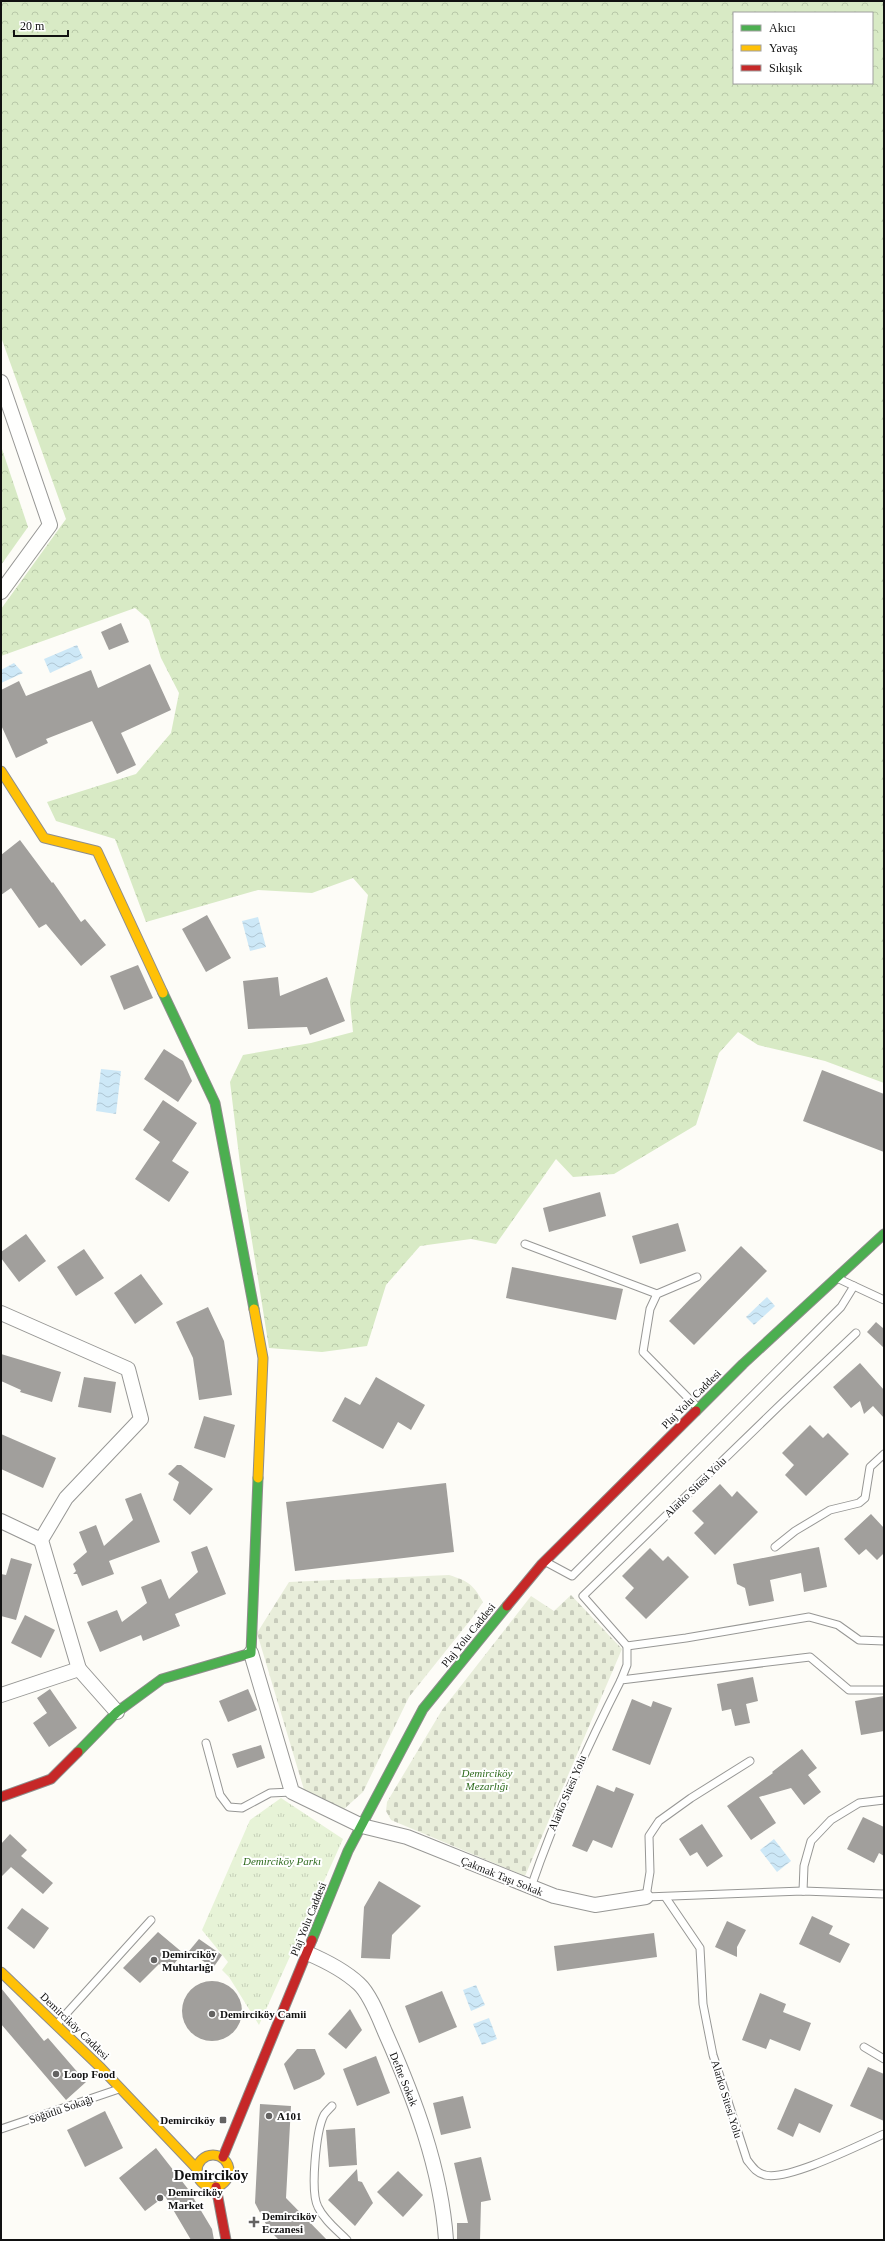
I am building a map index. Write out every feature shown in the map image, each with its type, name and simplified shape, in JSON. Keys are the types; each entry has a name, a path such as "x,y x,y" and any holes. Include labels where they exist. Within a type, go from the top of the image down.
{"street":[{"path":"1,382 50,525 1,592"},
{"path":"1,771 44,838 97,851 215,1103 263,1358 251,1653 292,1792"},
{"name":"Plaj Yolu Caddesi","path":"223,2157 348,1851 423,1709 544,1561 743,1364 884,1234"},
{"path":"1,1313 128,1369 141,1419 66,1498 41,1540 79,1669 117,1712"},
{"path":"1,1521 41,1540"},
{"path":"1,1797 51,1778 117,1712 162,1679 251,1653"},
{"path":"1,1695 79,1669"},
{"name":"Çakmak Taşı Sokak","path":"292,1792 362,1826 407,1837 554,1896 595,1906 646,1897"},
{"name":"Defne Sokak","path":"307,1953 331,1963 360,1985 376,2012 418,2112 433,2162 446,2240"},
{"name":"Demirciköy Caddesi","path":"1,1972 121,2088 197,2168"},
{"path":"212,2154 223,2157 227,2162 230,2172 226,2182 216,2187 206,2186 202,2183 197,2174 199,2164 207,2156 212,2154"},
{"path":"216,2187 226,2240"}],"lane":[{"path":"525,1244 658,1294"},
{"path":"697,1277 658,1294 650,1309 643,1352 698,1408"},
{"path":"838,1278 884,1300"},
{"path":"544,1561 572,1576 841,1307 854,1286"},
{"name":"Alarko Sitesi Yolu","path":"531,1887 552,1827 582,1757 621,1680 627,1665 627,1646 583,1596 769,1415 856,1333"},
{"path":"775,1547 795,1531 830,1510 859,1504 865,1498 870,1467 884,1454"},
{"path":"627,1646 686,1638 809,1617 838,1625 859,1640 884,1641"},
{"path":"621,1680 810,1657 849,1690 884,1690"},
{"path":"206,1743 220,1796 229,1806 242,1808 270,1793 292,1792"},
{"path":"750,1761 691,1798 659,1821 649,1836 650,1872 646,1897 666,1898 803,1891 884,1894"},
{"path":"803,1891 804,1866 811,1841 831,1820 859,1803 884,1800"},
{"name":"Alarko Sitesi Yolu","path":"666,1898 700,1948 703,2004 713,2055 747,2160 756,2171 766,2176 791,2174 884,2134"},
{"path":"56,2025 151,1920"},
{"path":"864,2047 884,2059"},
{"name":"Söğütlü Sokağı","path":"1,2129 121,2088"},
{"path":"332,2106 324,2116 315,2160 313,2194 318,2208 327,2221 347,2240"}],"green space":[{"path":"1,1 884,1 884,1083 825,1061 758,1045 738,1032 719,1053 696,1125 614,1174 573,1177 556,1159 496,1244 471,1239 420,1246 386,1285 367,1346 322,1352 269,1348 241,1172 230,1082 243,1055 311,1043 353,1032 350,1002 368,895 353,878 312,893 258,890 146,922 115,839 56,821 47,802 136,774 171,733 179,693 161,658 149,620 135,608 1,656 1,609 66,519 1,337"},
{"path":"1,446 28,527 1,565"},
{"path":"449,1575 465,1581 473,1587 483,1602 409,1697 363,1792 344,1809 305,1793 257,1633 289,1582"},
{"name":"Demirciköy Mezarlığı","path":"571,1595 622,1649 525,1876 391,1820 386,1811 387,1802 442,1710 531,1596 554,1611"},
{"name":"Demirciköy Parkı","path":"281,1798 343,1839 259,2025 229,1977 222,1970 228,1962 202,1930 250,1820"}],"water":[{"path":"77,645 83,658 50,673 44,659"},
{"path":"14,663 23,673 1,683 1,670"},
{"path":"258,917 266,947 250,951 242,921"},
{"path":"101,1069 121,1071 116,1114 96,1111"},
{"path":"767,1297 775,1306 754,1325 746,1317"},
{"path":"774,1839 791,1861 777,1872 760,1850"},
{"path":"476,1985 485,2005 471,2011 463,1990"},
{"path":"489,2018 497,2039 482,2045 473,2024"}],"building":[{"path":"121,623 129,642 109,650 101,632"},
{"path":"150,664 171,710 121,733 136,765 117,774 92,721 46,739 48,743 16,758 1,725 1,690 19,681 26,696 91,670 98,688"},
{"path":"20,840 52,883 53,882 81,922 85,919 106,945 81,966 46,924 39,928 11,888 1,895 1,855"},
{"path":"207,915 231,958 206,972 182,929"},
{"path":"138,965 153,998 124,1010 110,976"},
{"path":"278,977 280,996 327,977 345,1021 310,1035 307,1027 248,1029 243,981"},
{"path":"164,1049 183,1061 192,1081 178,1102 144,1079"},
{"path":"822,1070 884,1094 884,1152 803,1121"},
{"path":"163,1100 197,1123 172,1161 189,1172 169,1202 135,1179 160,1142 143,1130"},
{"path":"600,1192 606,1216 549,1232 543,1208"},
{"path":"678,1223 686,1251 640,1264 632,1236"},
{"path":"26,1234 46,1261 19,1282 1,1258 1,1252"},
{"path":"741,1246 767,1271 694,1345 669,1321"},
{"path":"84,1249 104,1278 76,1296 57,1267"},
{"path":"512,1267 623,1289 616,1320 506,1298"},
{"path":"141,1274 163,1304 135,1324 114,1293"},
{"path":"208,1307 224,1341 232,1395 199,1400 193,1358 176,1322"},
{"path":"876,1322 884,1329 884,1348 867,1332"},
{"path":"1,1354 61,1372 52,1402 20,1392 21,1390 1,1381"},
{"path":"860,1363 884,1390 884,1418 873,1406 864,1414 860,1401 851,1408 833,1387"},
{"path":"84,1377 116,1382 111,1413 78,1407"},
{"path":"376,1377 425,1405 411,1430 398,1422 383,1449 332,1421 345,1397 360,1405"},
{"path":"204,1416 235,1425 225,1458 194,1448"},
{"path":"810,1425 823,1438 828,1433 849,1454 806,1496 785,1475 794,1465 782,1453"},
{"path":"1,1434 56,1458 43,1488 1,1469"},
{"path":"177,1465 181,1465 213,1489 190,1515 173,1500 179,1482 168,1474"},
{"path":"446,1483 454,1552 295,1571 286,1502"},
{"path":"720,1484 732,1497 737,1491 758,1512 715,1555 694,1533 704,1523 692,1511"},
{"path":"141,1493 160,1542 109,1561 114,1574 82,1586 77,1574 73,1574 76,1571 73,1564 87,1552 79,1532 96,1525 104,1546 133,1520 125,1499"},
{"path":"871,1514 884,1528 884,1553 877,1560 866,1549 859,1555 844,1539"},
{"path":"207,1546 226,1594 175,1614 180,1626 143,1641 141,1635 100,1652 87,1622 117,1610 122,1622 147,1603 141,1587 161,1579 169,1599 198,1572 191,1552"},
{"path":"819,1547 827,1587 804,1592 801,1573 770,1580 774,1601 749,1606 745,1588 737,1584 733,1564"},
{"path":"650,1548 663,1561 668,1556 689,1577 646,1619 625,1598 634,1588 622,1576"},
{"path":"11,1558 32,1564 16,1620 1,1616 1,1574 6,1575"},
{"path":"25,1615 55,1630 41,1658 11,1643"},
{"path":"753,1677 758,1701 746,1704 750,1723 735,1726 731,1709 722,1711 717,1684"},
{"path":"50,1689 77,1728 49,1747 33,1723 47,1713 37,1698"},
{"path":"248,1689 257,1710 228,1722 219,1701"},
{"path":"884,1696 884,1731 861,1735 855,1701"},
{"path":"632,1699 651,1707 653,1701 672,1708 650,1765 612,1750"},
{"path":"261,1745 265,1758 237,1768 232,1754"},
{"path":"802,1749 817,1768 808,1775 821,1792 804,1805 791,1788 759,1797 776,1823 751,1840 727,1806 773,1773 772,1772"},
{"path":"597,1785 614,1792 616,1787 634,1794 612,1848 593,1840 587,1852 572,1846"},
{"path":"863,1817 884,1827 884,1856 879,1853 874,1863 847,1849"},
{"path":"702,1824 723,1856 707,1867 697,1852 690,1856 679,1839"},
{"path":"10,1834 27,1850 21,1856 53,1883 43,1894 11,1867 1,1877 1,1844"},
{"path":"379,1881 421,1906 392,1935 390,1959 361,1958 364,1907"},
{"path":"22,1908 49,1928 34,1949 7,1928"},
{"path":"812,1916 833,1926 829,1934 850,1944 840,1963 799,1944"},
{"path":"727,1921 746,1930 737,1947 737,1957 715,1947"},
{"name":"Demirciköy Muhtarlığı","path":"158,1932 183,1953 168,1971 159,1964 140,1983 123,1968"},
{"path":"654,1933 657,1957 557,1971 554,1946"},
{"path":"199,1939 222,1955 213,1968 189,1951"},
{"name":"Demirciköy Camii","path":"212,1981 229,1986 237,1994 242,2011 237,2028 229,2036 212,2041 195,2036 187,2028 182,2011 187,1994 195,1986"},
{"path":"1,1988 44,2041 48,2038 86,2082 66,2100 1,2024"},
{"path":"442,1991 457,2027 419,2043 405,2006"},
{"path":"760,1993 786,2004 783,2012 811,2023 800,2051 770,2039 766,2049 742,2040"},
{"path":"350,2009 362,2030 346,2049 328,2034"},
{"path":"297,2049 315,2049 325,2074 320,2079 294,2090 284,2064"},
{"path":"376,2056 390,2093 357,2106 343,2069"},
{"path":"868,2067 884,2074 884,2121 850,2106"},
{"path":"795,2088 833,2105 820,2133 799,2123 793,2137 777,2129"},
{"path":"463,2096 471,2128 441,2135 433,2103"},
{"path":"260,2104 291,2106 286,2198 327,2240 279,2240 269,2230 255,2203"},
{"path":"105,2111 123,2148 85,2167 67,2130"},
{"path":"355,2128 357,2165 329,2167 326,2130"},
{"path":"156,2148 188,2189 212,2229 214,2240 191,2240 165,2196 145,2211 119,2178"},
{"path":"481,2157 491,2200 481,2202 480,2240 457,2240 457,2223 468,2223 454,2163"},
{"path":"357,2169 358,2181 362,2182 373,2203 355,2226 328,2200"},
{"path":"398,2171 423,2195 403,2217 377,2192"}],"traffic: fast":[{"path":"163,993 215,1103 254,1309"},
{"path":"696,1411 743,1364 884,1234"},
{"path":"78,1752 117,1712 162,1679 251,1653 258,1478"},
{"path":"312,1940 348,1851 423,1709 507,1606"}],"traffic: slow":[{"path":"1,771 44,838 97,851 163,993"},
{"path":"254,1309 263,1358 258,1478"},
{"path":"1,1972 101,2068 197,2169"},
{"path":"210,2155 216,2155 225,2159 229,2171 225,2183 216,2187 210,2187 201,2183 197,2174 197,2168 201,2159 210,2155"}],"traffic: jam":[{"path":"507,1606 541,1565 696,1411"},
{"path":"1,1797 51,1779 78,1752"},
{"path":"223,2157 312,1940"},
{"path":"216,2187 226,2240"}],"place":[{"name":"Demirciköy Muhtarlığı","path":"154,1960"},
{"name":"Demirciköy Camii","path":"212,2014"},
{"name":"Loop Food","path":"56,2074"},
{"name":"A101","path":"269,2116"},
{"name":"Demirciköy","path":"223,2120"},
{"name":"Demirciköy Market","path":"160,2198"},
{"name":"Demirciköy Eczanesi","path":"254,2222"}],"district":[{"name":"Demirciköy","path":"211,2175"}]}
